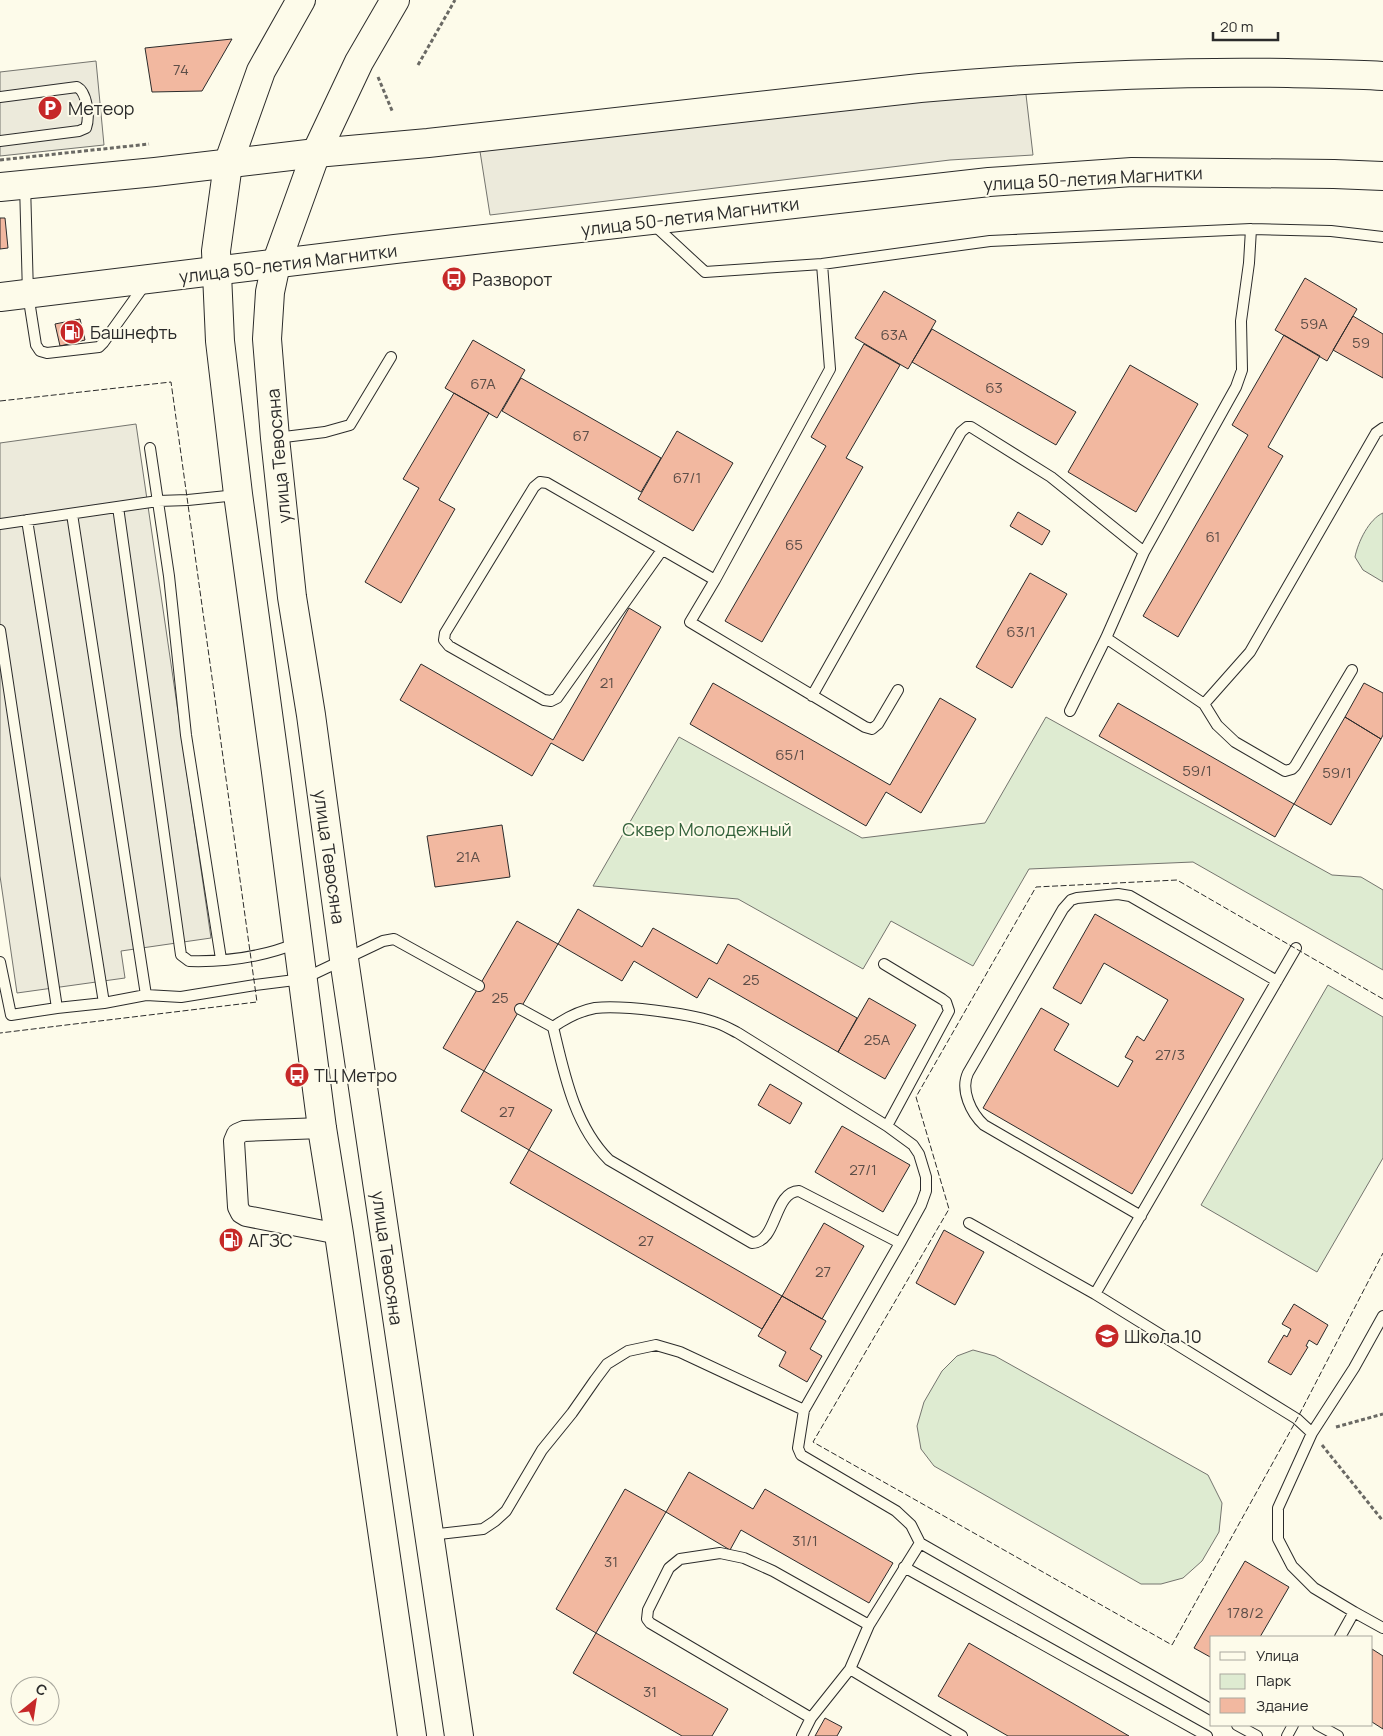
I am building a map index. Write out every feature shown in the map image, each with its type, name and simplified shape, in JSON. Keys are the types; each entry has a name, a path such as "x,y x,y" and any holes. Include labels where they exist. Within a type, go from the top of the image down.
{"main road":[{"path":"301,0 262,71 228,164 216,251 220,341 238,494 322,1128 412,1736"},
{"name":"улица Тевосяна","path":"395,0 359,62 316,153 276,264 270,292 267,339 275,438 292,597 459,1736"},
{"path":"12,185 428,143 1002,80 1086,75 1234,72 1383,76"},
{"name":"улица 50-летия Магнитки","path":"0,297 989,182 1132,172 1383,176"}],"street":[{"path":"322,1128 244,1131 237,1134 234,1141 238,1207 241,1213 246,1216 339,1234"}],"lane":[{"path":"0,97 77,87 80,88 84,95 88,120 86,128 80,131 0,141"},
{"path":"12,185 36,345 40,351 47,353 96,347 103,343 148,280"},
{"path":"650,221 705,272 822,264 990,241 1251,229 1331,231 1383,237"},
{"path":"1070,710 1106,638 1144,552 1236,387 1242,370 1241,321 1249,263 1251,229"},
{"path":"822,264 830,369 690,622 865,727 872,729 878,724 898,690"},
{"path":"275,438 325,432 350,425 391,357"},
{"path":"812,696 961,432 967,427 974,428 1051,476 1144,552"},
{"path":"1204,704 1250,652 1376,433 1383,428"},
{"path":"150,448 169,576 186,735 221,960"},
{"path":"662,550 556,698 551,701 544,700 466,656 449,646 444,640 445,633 455,616 534,487 540,482 547,483 714,580"},
{"path":"0,524 158,501 188,500 238,494"},
{"path":"118,507 181,955 189,962 252,957 276,952 298,943"},
{"path":"72,514 146,995"},
{"path":"27,520 104,1003"},
{"path":"0,630 57,1008"},
{"path":"1106,638 1204,704 1217,725 1234,742 1282,770 1289,771 1295,766 1352,670"},
{"path":"1141,1216 984,1125 976,1115 966,1094 965,1083 968,1073 1063,909 1071,900 1077,898 1118,894 1130,896 1277,981"},
{"path":"0,962 5,1015 104,1003 146,995 181,997 255,985 303,980 383,940 394,939 479,986"},
{"path":"1095,1294 1296,948"},
{"path":"884,964 942,999 946,1002 949,1012 887,1126"},
{"path":"553,1027 572,1015 595,1008 623,1008 686,1015 714,1022 738,1033 887,1126 913,1145 919,1154 926,1177 926,1191 921,1205 804,1410 798,1444 799,1452 801,1455 896,1511 911,1525 920,1543 1210,1709"},
{"path":"520,1009 553,1027 572,1098 587,1132 596,1147 609,1160 752,1243 757,1243 765,1238 786,1197 794,1191 799,1191 900,1243"},
{"path":"969,1223 1095,1294 1297,1419 1312,1433"},
{"path":"1383,1316 1354,1368 1312,1433 1278,1508 1278,1539 1292,1566 1314,1588 1383,1628"},
{"path":"429,1535 483,1529 495,1522 506,1511 542,1450 572,1413 594,1380 607,1364 628,1351 656,1345 680,1352 804,1410"},
{"path":"802,1736 811,1718 850,1669 869,1625 920,1543"},
{"path":"811,1718 650,1623 647,1619 648,1610 669,1568 680,1559 720,1553 744,1558 773,1571 869,1625"},
{"path":"904,1567 1206,1736"},
{"path":"1341,1636 1354,1612"},
{"path":"850,1669 962,1736"},
{"path":"1239,1726 1257,1736"},
{"path":"1320,1726 1338,1736"}],"path":[{"path":"418,66 455,0"},
{"path":"378,76 393,113"},
{"path":"0,160 149,144"},
{"path":"1383,1414 1312,1433 1383,1520"}],"green space":[{"path":"1383,513 1383,582 1363,570 1355,557 1365,532 1373,520"},
{"name":"Сквер Молодежный","path":"1046,717 1332,875 1361,877 1383,890 1383,970 1193,862 1029,869 973,966 891,921 863,969 738,899 593,886 679,737 862,838 985,823"},
{"path":"1328,985 1383,1017 1383,1158 1317,1272 1201,1205"},
{"path":"973,1350 995,1356 1208,1475 1222,1503 1219,1532 1202,1561 1183,1578 1161,1584 1141,1584 934,1466 921,1449 917,1426 924,1402 942,1371 957,1356"}],"shaded area":[{"name":"Метеор","path":"96,61 104,145 0,156 0,72"},
{"path":"1025,86 1033,155 950,160 490,215 479,145"},
{"path":"136,424 211,938 121,951 125,978 17,993 0,876 0,443"}],"building":[{"path":"232,39 202,91 152,92 145,48"},
{"path":"0,218 5,218 8,248 0,249"},
{"path":"1305,278 1357,309 1327,361 1275,330"},
{"path":"884,291 936,321 908,369 855,338"},
{"path":"1353,316 1383,334 1383,378 1333,350"},
{"path":"80,319 85,340 60,346 55,324"},
{"path":"932,329 1076,412 1056,445 912,362"},
{"path":"1284,335 1320,356 1268,447 1283,456 1178,637 1143,616 1248,435 1232,425"},
{"path":"473,340 525,370 497,418 445,388"},
{"path":"864,344 900,365 846,458 863,467 762,642 725,621 826,446 811,437"},
{"path":"1130,365 1198,404 1136,512 1068,472"},
{"path":"521,378 661,458 641,492 502,411"},
{"path":"454,393 489,413 439,500 455,509 401,603 365,582 419,488 403,479"},
{"path":"677,431 733,463 693,531 638,499"},
{"path":"1018,512 1050,531 1042,545 1010,526"},
{"path":"1030,573 1067,594 1012,688 976,667"},
{"path":"629,608 661,627 583,761 551,743 532,776 400,700 421,664 553,740"},
{"path":"713,683 890,785 940,698 976,719 921,813 886,792 866,826 690,724"},
{"path":"1364,683 1383,693 1383,735 1381,739 1345,717"},
{"path":"1118,703 1294,804 1275,837 1099,736"},
{"path":"1345,717 1381,739 1331,825 1294,804"},
{"path":"502,825 510,877 435,887 427,836"},
{"path":"578,909 642,947 653,928 717,964 728,944 857,1018 838,1052 709,978 697,998 634,961 622,981 558,944"},
{"path":"1095,914 1244,999 1132,1194 983,1108 1041,1008 1069,1024 1054,1050 1118,1087 1133,1061 1125,1057 1137,1036 1144,1041 1168,1000 1104,963 1081,1004 1053,988"},
{"path":"517,921 558,944 484,1071 443,1048"},
{"path":"869,998 916,1025 885,1079 838,1052"},
{"path":"484,1071 552,1110 529,1150 461,1111"},
{"path":"770,1084 802,1103 790,1124 758,1105"},
{"path":"842,1126 910,1165 883,1212 815,1172"},
{"path":"529,1150 782,1296 762,1329 510,1183"},
{"path":"824,1223 864,1246 822,1319 782,1296"},
{"path":"944,1230 984,1252 955,1305 916,1283"},
{"path":"782,1296 826,1321 810,1349 822,1356 807,1382 779,1366 786,1352 758,1336"},
{"path":"1294,1304 1328,1325 1317,1345 1309,1340 1306,1346 1308,1347 1291,1375 1268,1362 1284,1335 1287,1337 1291,1329 1282,1324"},
{"path":"689,1472 753,1509 765,1489 893,1563 869,1603 741,1530 730,1550 666,1512"},
{"path":"625,1489 666,1512 596,1633 556,1609"},
{"path":"1245,1561 1289,1587 1261,1636 1210,1636 1210,1657 1194,1648"},
{"path":"596,1633 728,1709 712,1736 682,1736 573,1673"},
{"path":"969,1643 1129,1736 1008,1736 938,1696"},
{"path":"1373,1650 1383,1656 1383,1729 1373,1723"},
{"path":"825,1718 842,1727 837,1736 815,1736"}],"fence":[{"path":"0,401 171,382 257,1002 0,1033"},
{"path":"1383,999 1177,880 1036,887 916,1097 949,1209 813,1442 1172,1645 1297,1419 1383,1253"}],"place":[{"name":"Метеор","path":"50,108"},
{"name":"Разворот","path":"454,279"},
{"name":"Башнефть","path":"72,332"},
{"name":"ТЦ Метро","path":"297,1075"},
{"name":"АГЗС","path":"231,1240"},
{"name":"Школа 10","path":"1107,1336"}]}
